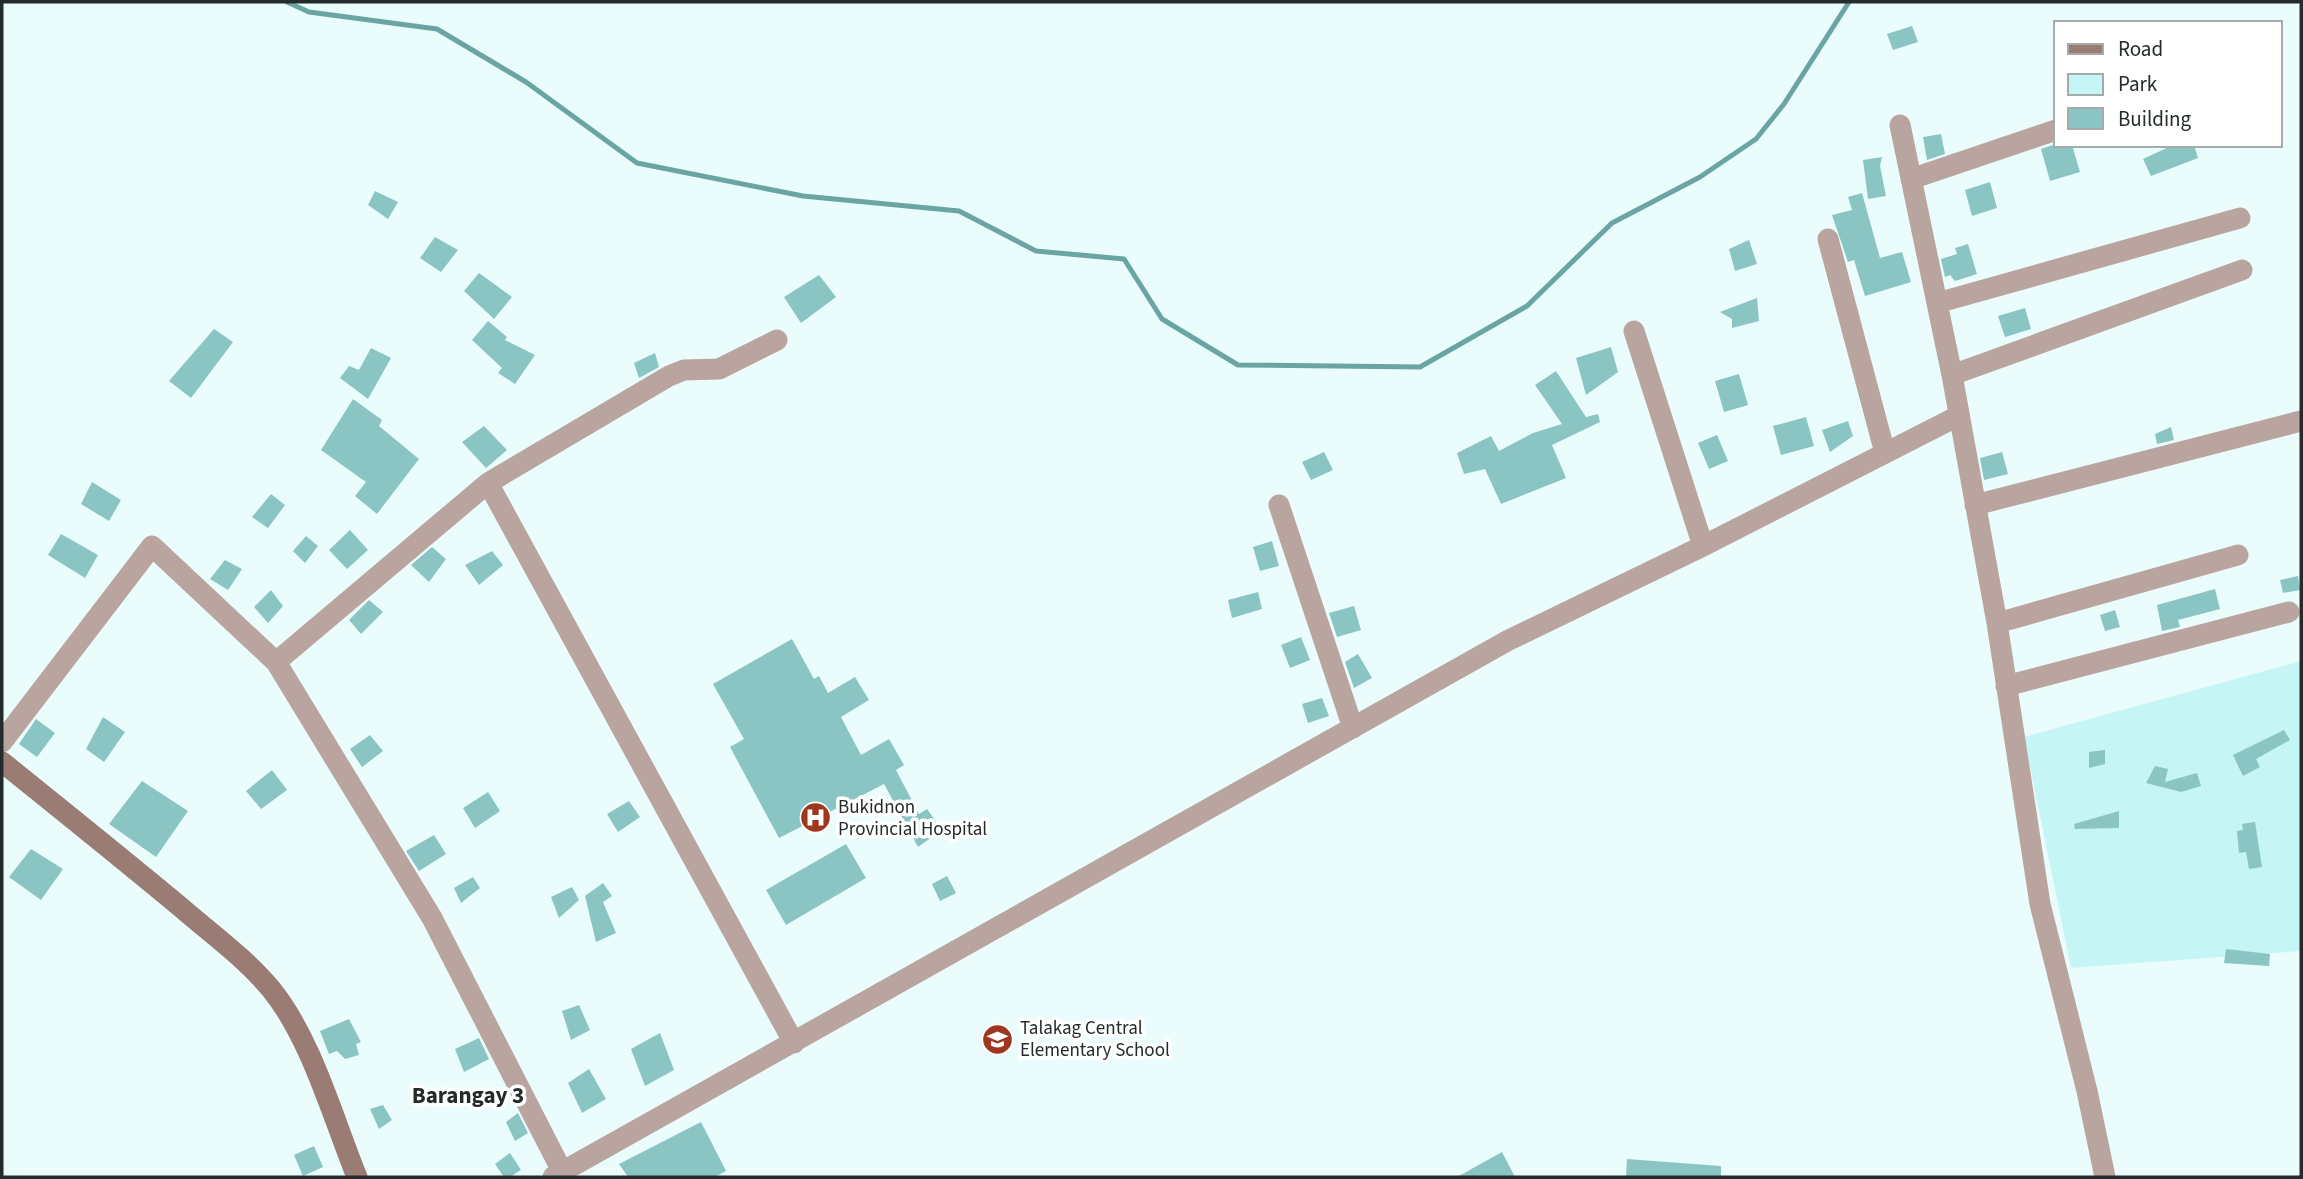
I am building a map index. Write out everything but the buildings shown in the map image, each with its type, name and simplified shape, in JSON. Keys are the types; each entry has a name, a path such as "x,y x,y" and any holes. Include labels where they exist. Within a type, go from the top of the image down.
{"main road":[{"path":"2,762 158,888 237,955 271,989 289,1017 308,1056 357,1177"}],"street":[{"path":"1900,125 1952,376 1997,623 2040,904 2087,1091 2105,1177"},
{"path":"1911,178 2054,131"},
{"path":"1937,303 2241,218"},
{"path":"1828,239 1885,453"},
{"path":"1952,376 2242,270"},
{"path":"1634,331 1703,546"},
{"path":"276,662 488,483 669,376 684,370 719,369 777,340"},
{"path":"2,742 152,546 276,662 432,918 560,1175 1507,641 1703,546 1958,416"},
{"path":"1975,505 2301,421"},
{"path":"488,483 794,1043"},
{"path":"1279,505 1353,728"},
{"path":"1997,623 2238,555"},
{"path":"2006,686 2290,612"}],"green space":[{"path":"2301,661 2301,951 2071,968 2024,737"}],"waterway":[{"path":"287,2 309,12 437,29 526,82 637,163 803,196 959,211 1036,251 1124,259 1162,319 1238,365 1420,367 1527,306 1612,223 1700,177 1756,139 1784,104 1849,2"}],"place":[{"name":"Bukidnon Provincial Hospital","path":"815,818"},
{"name":"Talakag Central Elementary School","path":"997,1039"}],"district":[{"name":"Barangay 3","path":"468,1095"}]}
